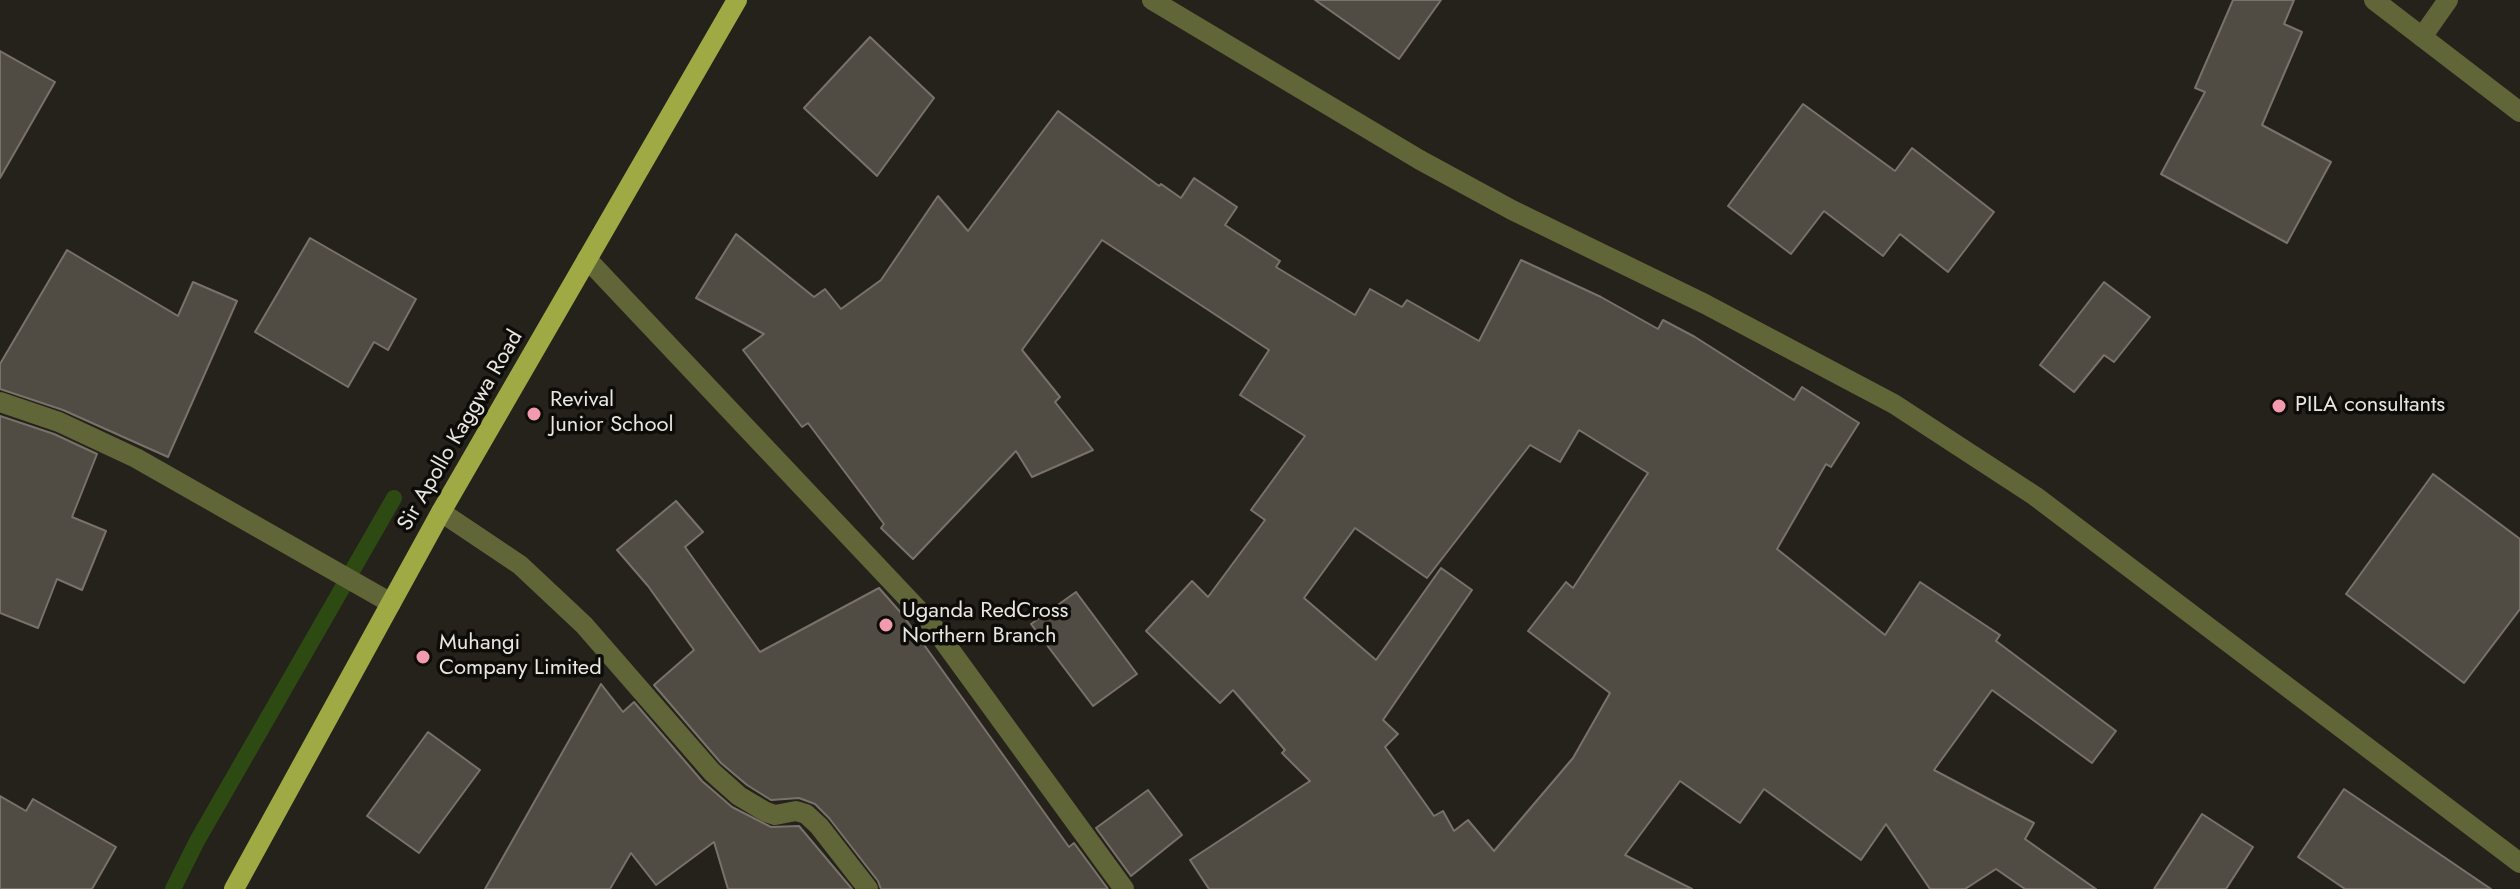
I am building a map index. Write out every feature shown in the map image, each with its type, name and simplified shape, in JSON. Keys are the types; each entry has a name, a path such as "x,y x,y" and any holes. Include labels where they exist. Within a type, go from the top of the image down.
{"main road":[{"name":"Sir Apollo Kaggwa Road","path":"234,889 441,512 737,0"}],"street":[{"path":"1152,0 1446,174 1618,264 1705,304 1894,404 2035,496 2520,863"},
{"path":"2374,0 2520,112"},
{"path":"2422,37 2448,0"},
{"path":"587,259 929,621 1124,889"},
{"path":"0,402 59,422 136,458 391,603"},
{"path":"441,512 520,565 584,625 712,772 739,796 775,815 796,811 806,814 868,889"}],"building":[{"path":"1315,0 1441,0 1399,59"},
{"path":"2233,0 2294,0 2284,24 2302,32 2262,125 2331,162 2287,243 2161,174 2205,92 2195,88"},
{"path":"870,37 934,98 877,176 804,108"},
{"path":"0,51 55,82 0,178"},
{"path":"1803,104 1895,171 1912,148 1994,212 1948,272 1900,234 1883,256 1824,211 1791,254 1728,206"},
{"path":"1058,111 1159,186 1161,184 1181,198 1194,178 1237,207 1225,225 1280,261 1276,267 1355,315 1370,289 1402,307 1407,300 1479,341 1521,260 1601,297 1658,329 1663,320 1794,400 1802,387 1859,423 1831,467 1826,464 1777,549 1885,635 1920,582 2000,635 1996,641 2116,731 2092,763 1992,690 1934,770 2034,823 2025,839 2096,889 2025,889 1996,869 1965,889 1930,889 1886,824 1861,860 1764,789 1740,823 1680,781 1625,855 1692,889 1209,889 1190,860 1310,781 1282,753 1285,750 1233,690 1220,703 1146,631 1192,581 1208,597 1265,520 1251,510 1305,436 1240,395 1269,350 1102,240 1022,350 1060,397 1055,402 1093,450 1032,477 1016,451 913,559 881,528 884,524 808,423 802,427 743,350 764,334 696,298 736,234 814,297 825,289 841,309 881,280 938,196 968,231","holes":["1579,430 1648,473 1573,588 1566,582 1528,631 1610,693 1573,758 1494,851 1468,820 1454,831 1443,811 1434,816 1385,747 1398,734 1383,720 1472,590 1441,568 1376,660 1304,598 1355,528 1427,578 1530,445 1560,462"]},
{"path":"310,238 416,299 388,350 374,342 348,387 255,332"},
{"path":"67,250 178,316 193,282 237,301 168,457 63,410 0,389 0,364"},
{"path":"2104,282 2150,317 2114,362 2104,355 2074,392 2040,365"},
{"path":"0,416 54,434 97,454 72,517 106,531 82,590 57,579 38,628 0,613"},
{"path":"2433,474 2520,539 2520,609 2464,683 2346,594"},
{"path":"676,501 703,532 685,547 760,652 879,588 902,614 1069,847 1074,843 1108,889 881,889 878,881 815,804 799,798 771,800 721,763 654,685 694,650 648,586 617,550"},
{"path":"1076,592 1137,674 1093,706 1031,624"},
{"path":"601,684 623,712 634,702 702,781 732,807 771,827 799,826 852,889 728,889 714,842 656,885 631,853 610,889 485,889"},
{"path":"428,732 480,770 419,853 367,816"},
{"path":"2344,789 2491,889 2345,889 2298,857"},
{"path":"1148,790 1182,835 1131,876 1096,828"},
{"path":"0,796 26,811 33,799 116,847 92,889 0,889"},
{"path":"2202,814 2253,847 2226,889 2154,889"}],"waterway":[{"path":"173,889 197,841 394,498"}],"place":[{"name":"PILA consultants","path":"2279,406"},
{"name":"Revival Junior School","path":"534,414"},
{"name":"Uganda RedCross Northern Branch","path":"886,625"},
{"name":"Muhangi Company Limited","path":"423,657"}]}
